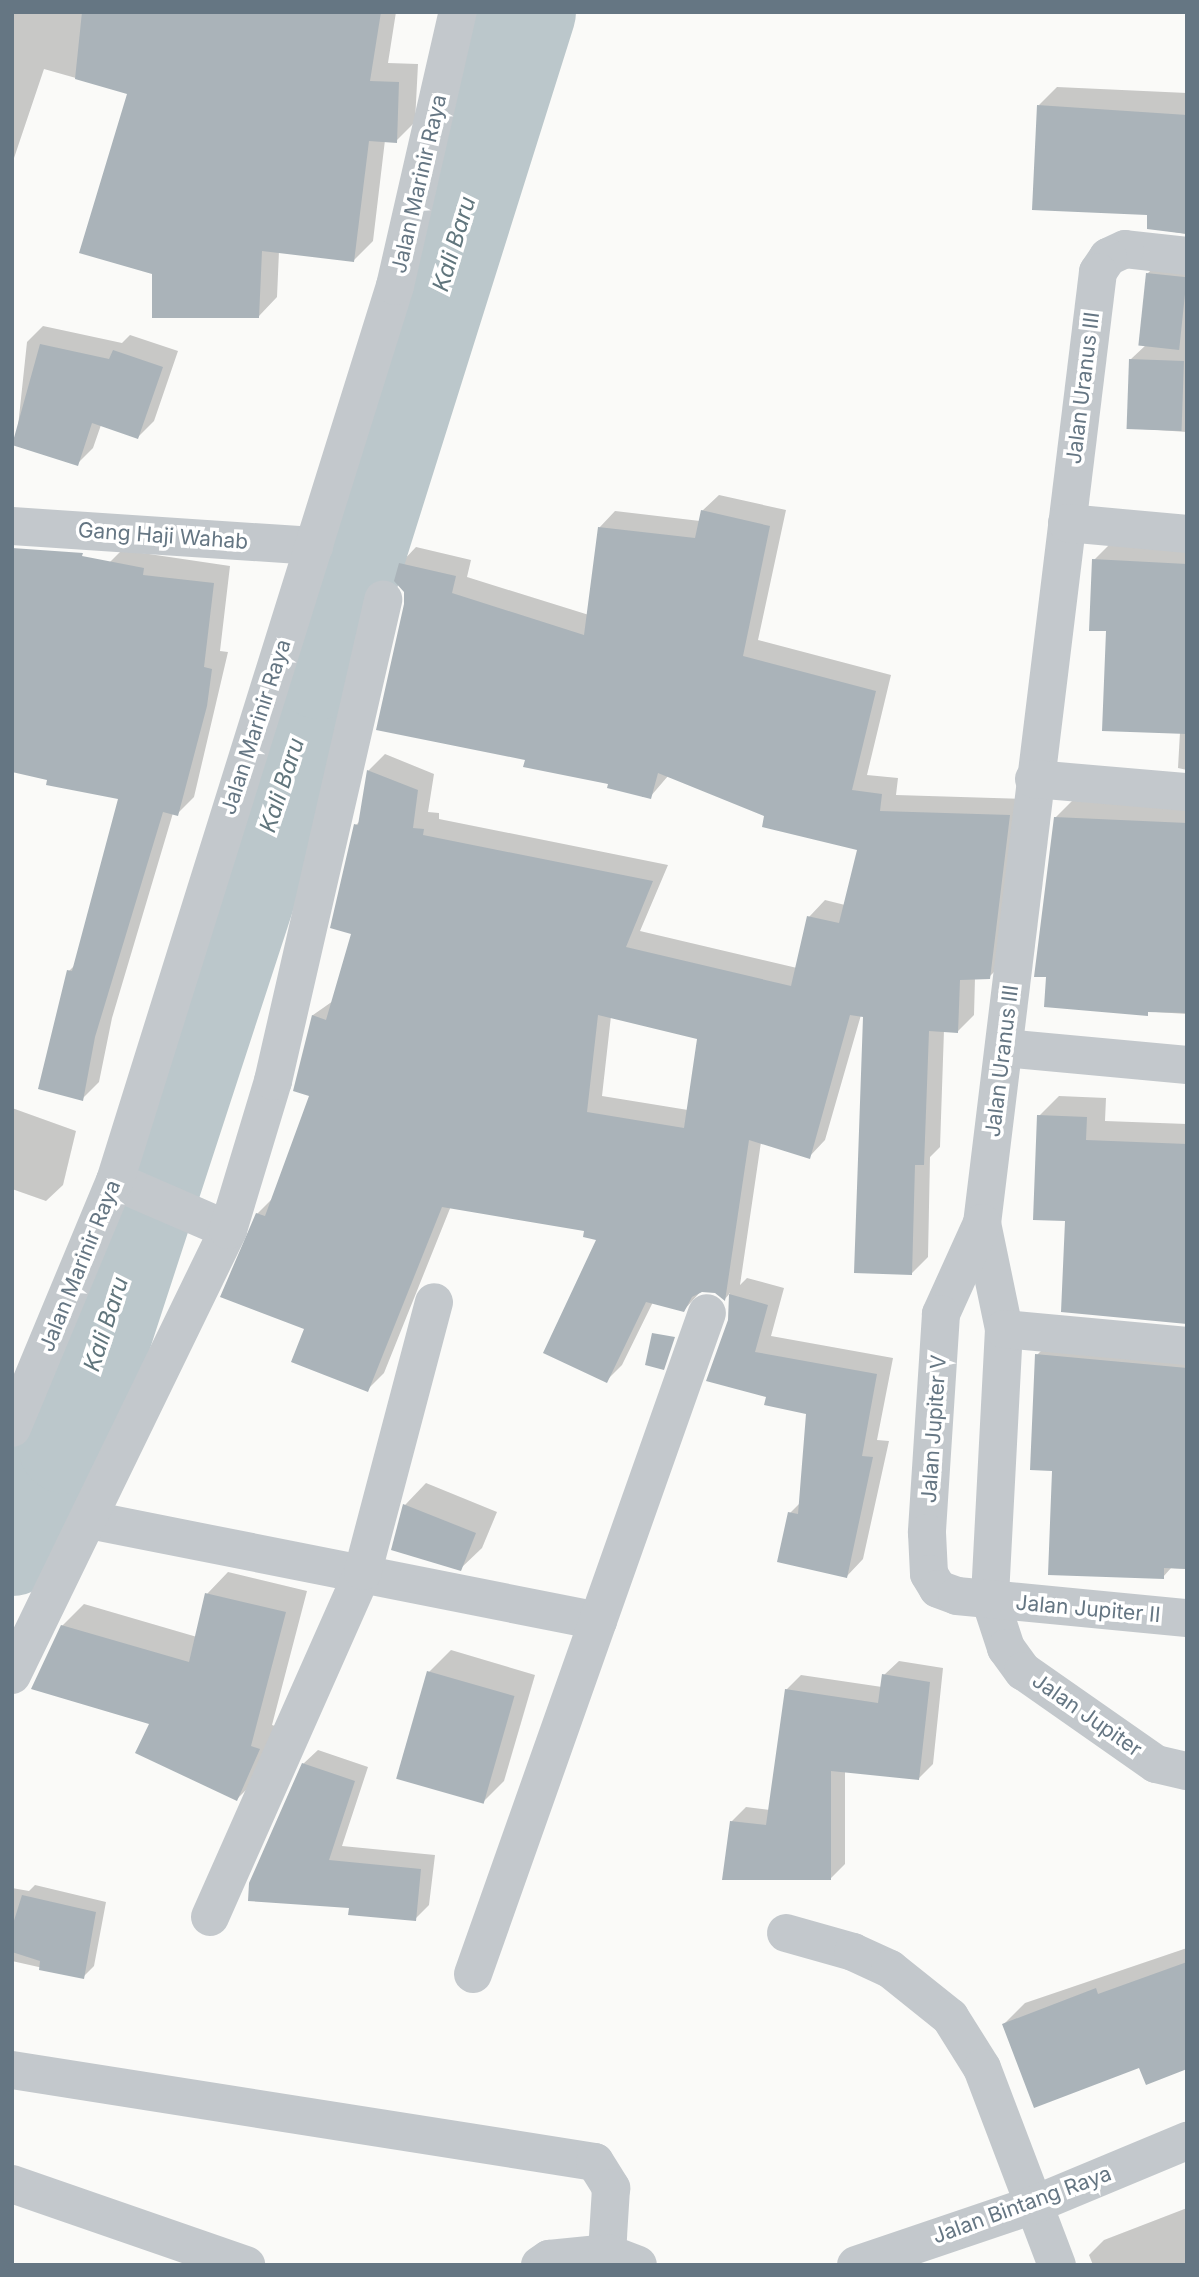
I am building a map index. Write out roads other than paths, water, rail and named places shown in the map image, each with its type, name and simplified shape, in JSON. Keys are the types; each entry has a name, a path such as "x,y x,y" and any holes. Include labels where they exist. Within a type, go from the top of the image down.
{"street":[{"name":"Jalan Marinir Raya","path":"12,1428 122,1184 395,286 458,12"},
{"name":"Jalan Uranus III","path":"990,1600 1004,1329 982,1223 1034,779 1098,272 1108,257 1125,249 1187,256"},
{"path":"1067,523 1187,534"},
{"name":"Gang Haji Wahab","path":"12,526 314,546"},
{"path":"12,1675 90,1520 211,1222 273,1081 383,599"},
{"path":"1034,779 1187,792"},
{"path":"1004,1048 1187,1065"},
{"path":"122,1184 211,1222"},
{"name":"Jalan Jupiter V","path":"982,1223 941,1314 927,1534 929,1574 939,1590 990,1600"},
{"path":"211,1917 363,1571 434,1302"},
{"path":"473,1975 707,1313"},
{"path":"1004,1329 1187,1346"},
{"path":"90,1520 363,1571 597,1621"},
{"name":"Jalan Jupiter II","path":"990,1600 1187,1618"},
{"name":"Jalan Jupiter","path":"990,1600 1006,1648 1023,1671 1156,1764 1187,1771"},
{"path":"786,1933 853,1952 890,1969 950,2017 982,2067 1057,2265"},
{"path":"12,2070 595,2162 611,2188 622,2259 549,2259 540,2265"},
{"name":"Jalan Bintang Raya","path":"856,2265 1033,2205 1187,2141"},
{"path":"12,2184 167,2250 246,2265"}],"waterway":[{"name":"Kali Baru","path":"12,1547 67,1445 320,670 527,12"}]}
